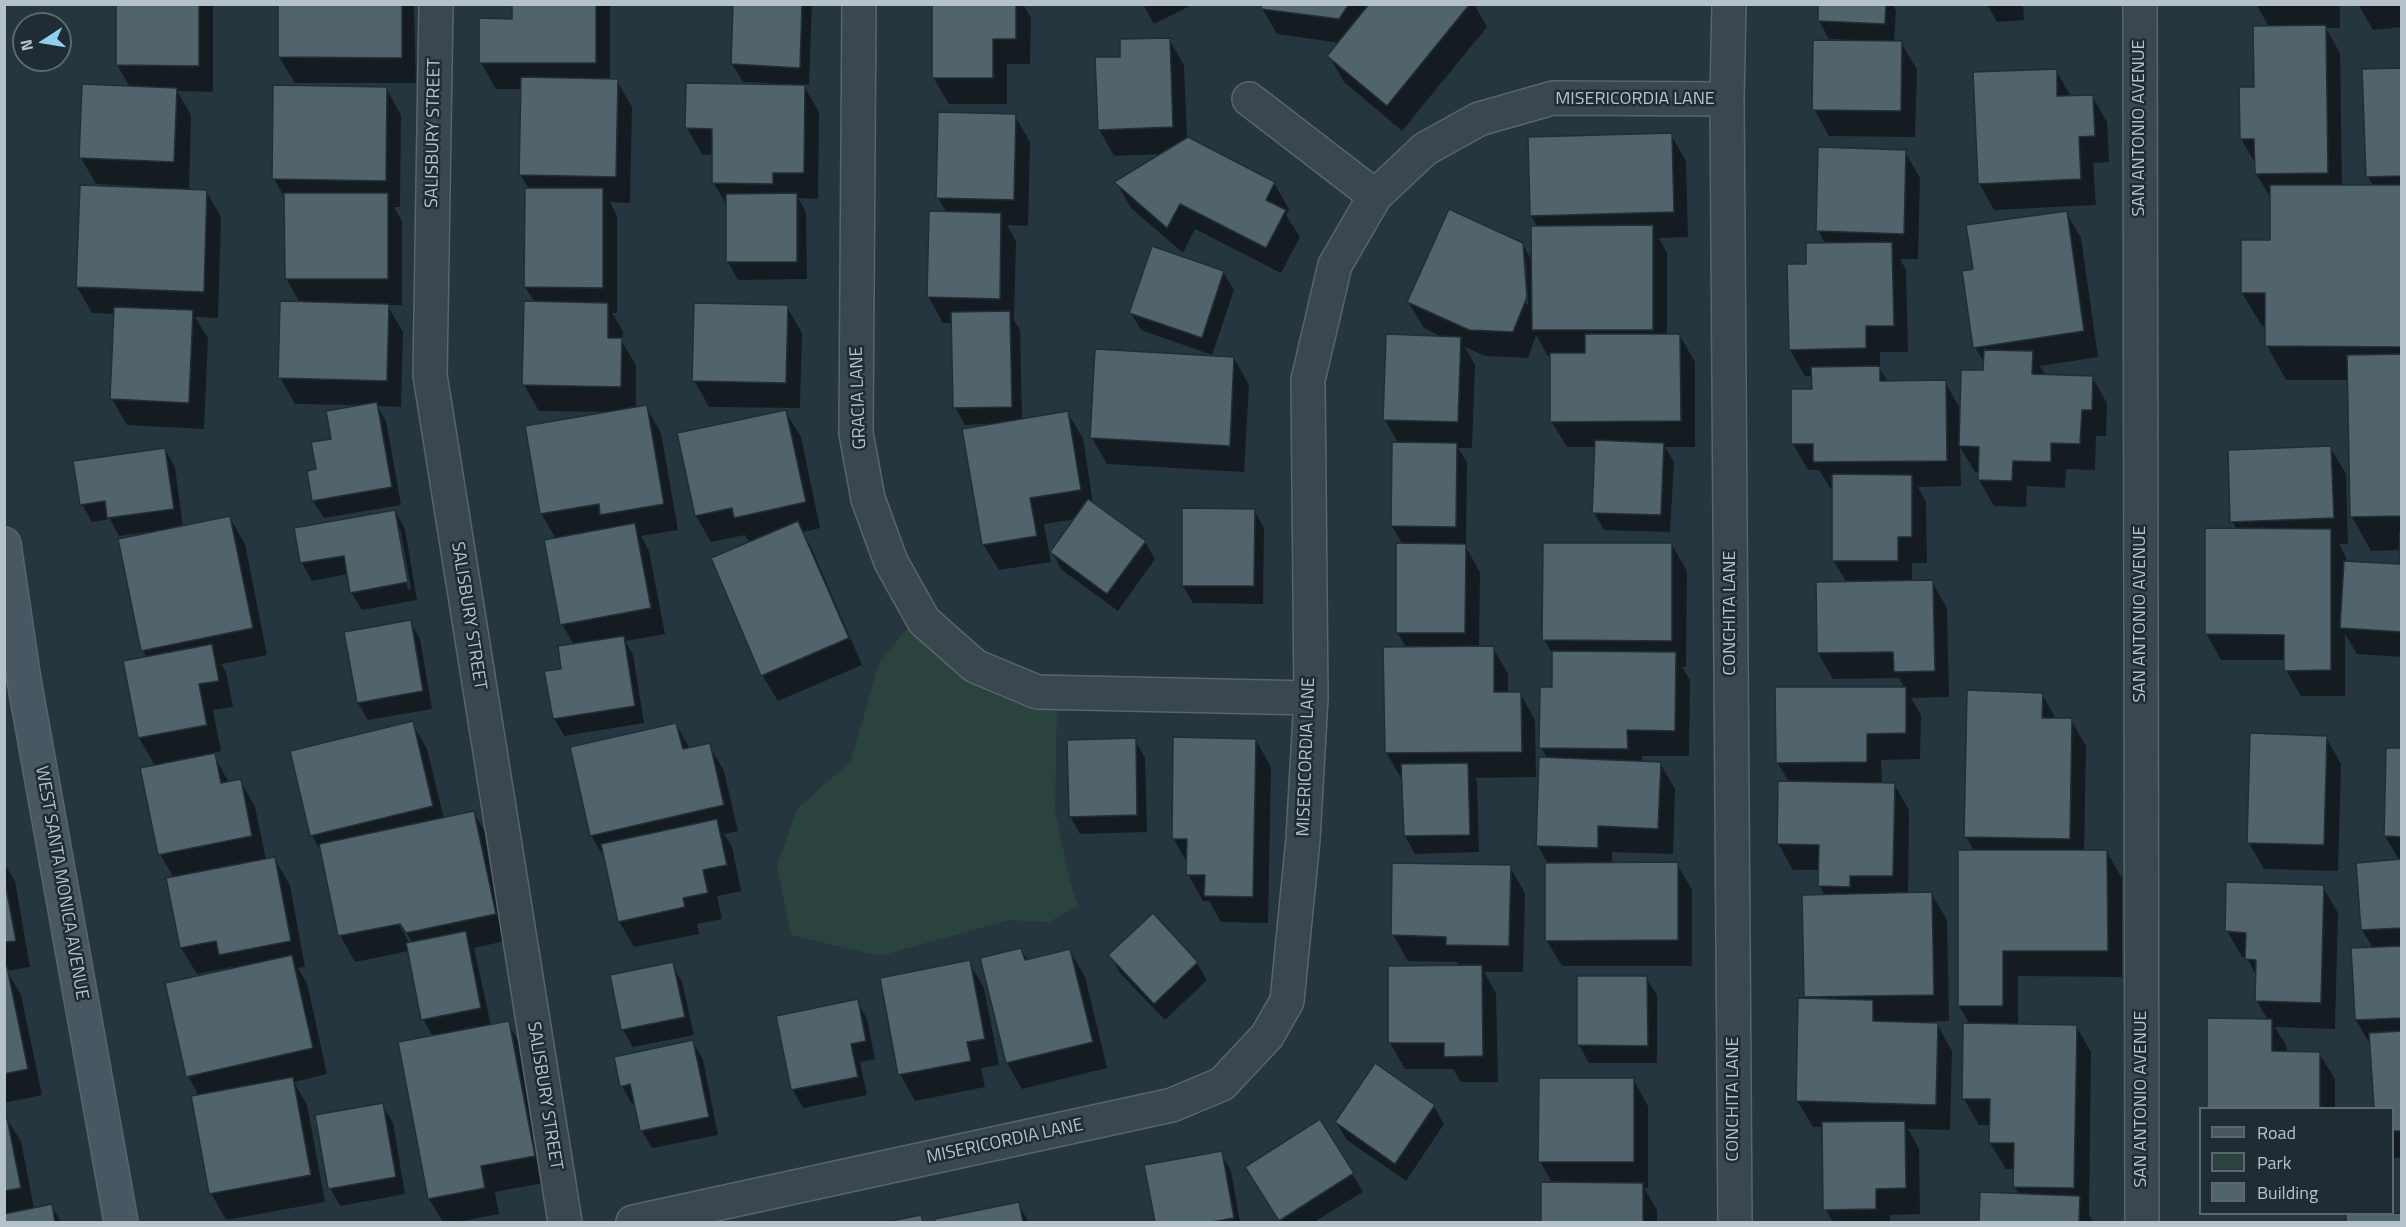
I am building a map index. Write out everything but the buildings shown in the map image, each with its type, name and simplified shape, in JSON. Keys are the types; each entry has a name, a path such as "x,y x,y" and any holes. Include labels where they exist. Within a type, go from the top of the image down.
{"main road":[{"name":"WEST SANTA MONICA AVENUE","path":"4,544 7,587 121,1222"}],"street":[{"name":"SALISBURY STREET","path":"436,4 430,375 564,1222"},
{"name":"GRACIA LANE","path":"858,4 856,432 868,500 891,562 924,621 975,666 1037,692 1311,698"},
{"name":"CONCHITA LANE","path":"1729,4 1727,99 1735,1222"},
{"name":"SAN ANTONIO AVENUE","path":"2140,4 2142,1222"},
{"name":"MISERICORDIA LANE","path":"633,1222 1172,1105 1222,1084 1267,1036 1287,1001 1303,839 1311,698 1308,380 1335,266 1375,196 1425,149 1479,119 1553,98 1727,99"},
{"path":"1249,99 1375,196"}],"green space":[{"path":"914,620 1057,703 1055,812 1070,881 1078,906 1049,922 1009,920 880,956 791,935 777,866 797,809 851,761 879,663"}]}
